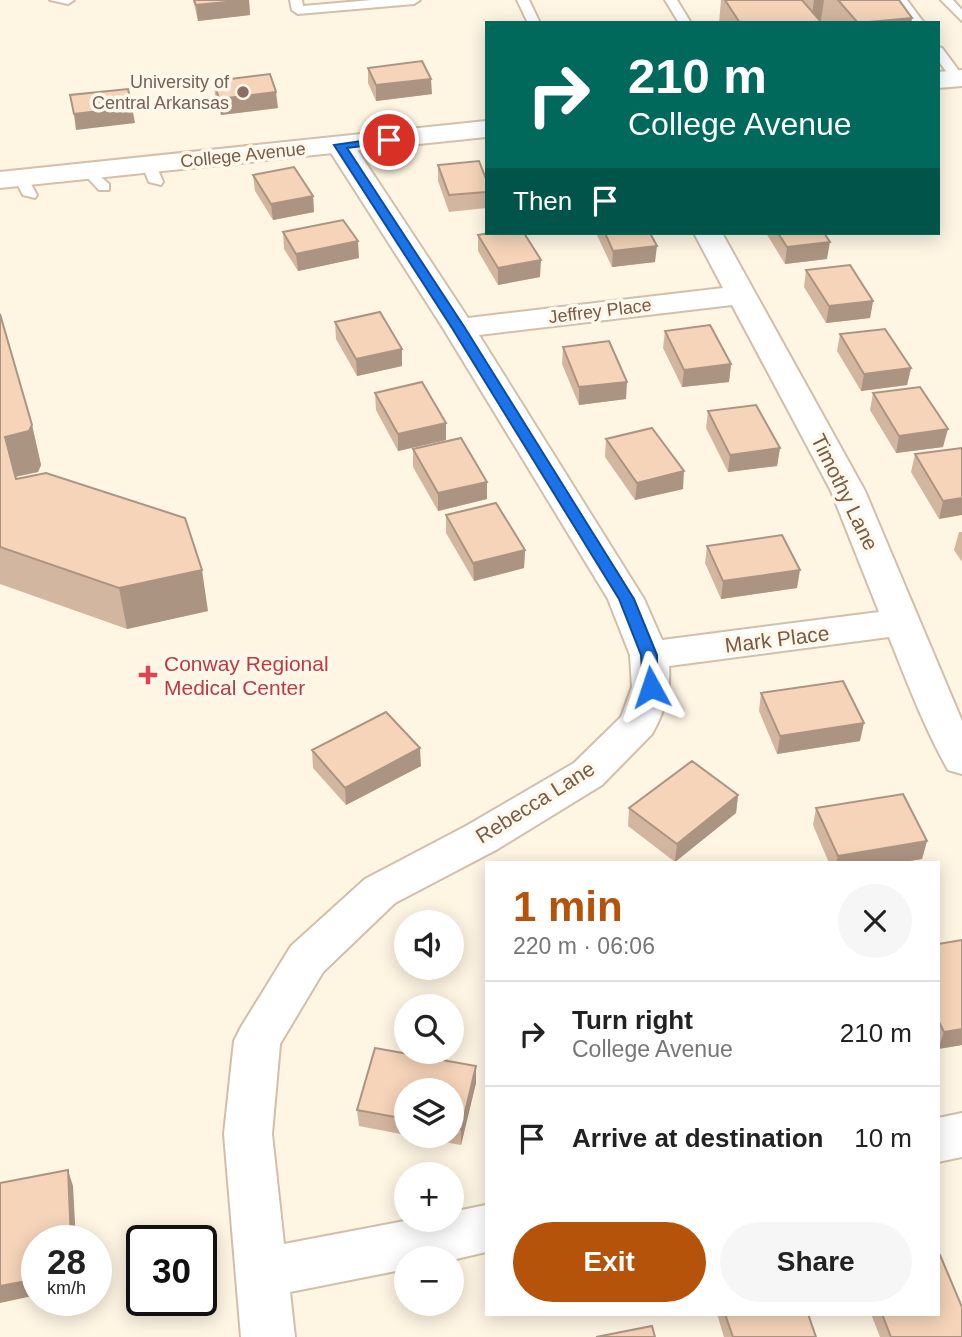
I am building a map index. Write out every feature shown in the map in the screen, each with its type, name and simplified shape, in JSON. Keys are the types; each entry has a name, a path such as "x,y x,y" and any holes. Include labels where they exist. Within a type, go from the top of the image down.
{"street":[{"name":"College Avenue","path":"17,184 153,174 340,145 485,129"},
{"name":"Rebecca Lane","path":"268,1337 248,1134 257,1041 307,959 380,891 481,838 589,774 638,724 651,687 649,655 626,599 458,328 340,145"},
{"name":"Timothy Lane","path":"709,235 848,491 904,622 941,719 962,759"},
{"name":"Jeffrey Place","path":"458,328 742,295"},
{"name":"Mark Place","path":"649,655 904,622"},
{"path":"940,1140 962,1135"},
{"path":"260,1273 485,1229"}],"lane":[{"path":"56,0 68,0"},
{"path":"296,0 298,10 414,0"},
{"path":"523,0 533,21"},
{"path":"671,0 684,21"},
{"path":"901,0 917,21"},
{"path":"954,4 962,17"},
{"path":"940,55 953,79"}],"building":[{"path":"194,0 247,0 196,5"},
{"path":"725,0 802,0 820,21 739,21"},
{"path":"838,0 899,0 912,18 880,21 856,21"},
{"path":"422,61 431,79 376,85 368,68"},
{"path":"270,74 276,92 219,99 214,81"},
{"path":"128,89 132,107 74,114 70,95"},
{"path":"479,161 485,176 485,192 449,195 438,165"},
{"path":"294,167 313,196 271,204 253,175"},
{"path":"343,220 358,241 296,254 283,232"},
{"path":"478,235 525,235 541,260 498,268"},
{"path":"606,235 651,235 657,246 613,251"},
{"path":"779,235 825,235 830,242 787,247"},
{"path":"850,265 873,301 829,306 806,270"},
{"path":"380,312 402,349 356,359 335,322"},
{"path":"0,314 32,425 29,431 5,437 16,479 46,473 185,518 202,570 119,588 0,547"},
{"path":"710,325 731,364 684,370 665,331"},
{"path":"885,329 911,368 864,374 840,334"},
{"path":"609,341 627,382 579,387 563,347"},
{"path":"422,382 446,423 398,434 375,393"},
{"path":"920,387 948,429 899,436 873,393"},
{"path":"756,405 780,448 730,455 708,411"},
{"path":"652,428 684,471 637,483 606,439"},
{"path":"461,438 487,482 438,493 413,449"},
{"path":"962,448 962,498 943,501 915,454"},
{"path":"496,503 525,550 473,563 446,515"},
{"path":"782,535 800,570 723,581 707,546"},
{"path":"843,681 864,723 780,736 761,693"},
{"path":"386,712 420,748 345,788 312,750"},
{"path":"692,761 738,795 677,844 629,808"},
{"path":"903,794 927,841 838,856 816,808"},
{"path":"962,940 962,1029 944,1032 940,1024 940,944"},
{"path":"375,1048 394,1051 394,1064 476,1066 464,1116 464,1078 394,1078 394,1117 357,1110"},
{"path":"68,1170 70,1225 21,1225 21,1282 0,1286 0,1183"},
{"path":"940,1255 962,1307 962,1337 891,1337 883,1316 940,1316"},
{"path":"726,1316 809,1316 816,1337 733,1337"},
{"path":"652,1326 655,1337 596,1337"}],"place":[{"name":"University of Central Arkansas","path":"243,92"},
{"name":"Conway Regional Medical Center","path":"148,675"}],"route":[{"path":"389,140 340,145 458,328 626,599 649,655 651,687"}]}
